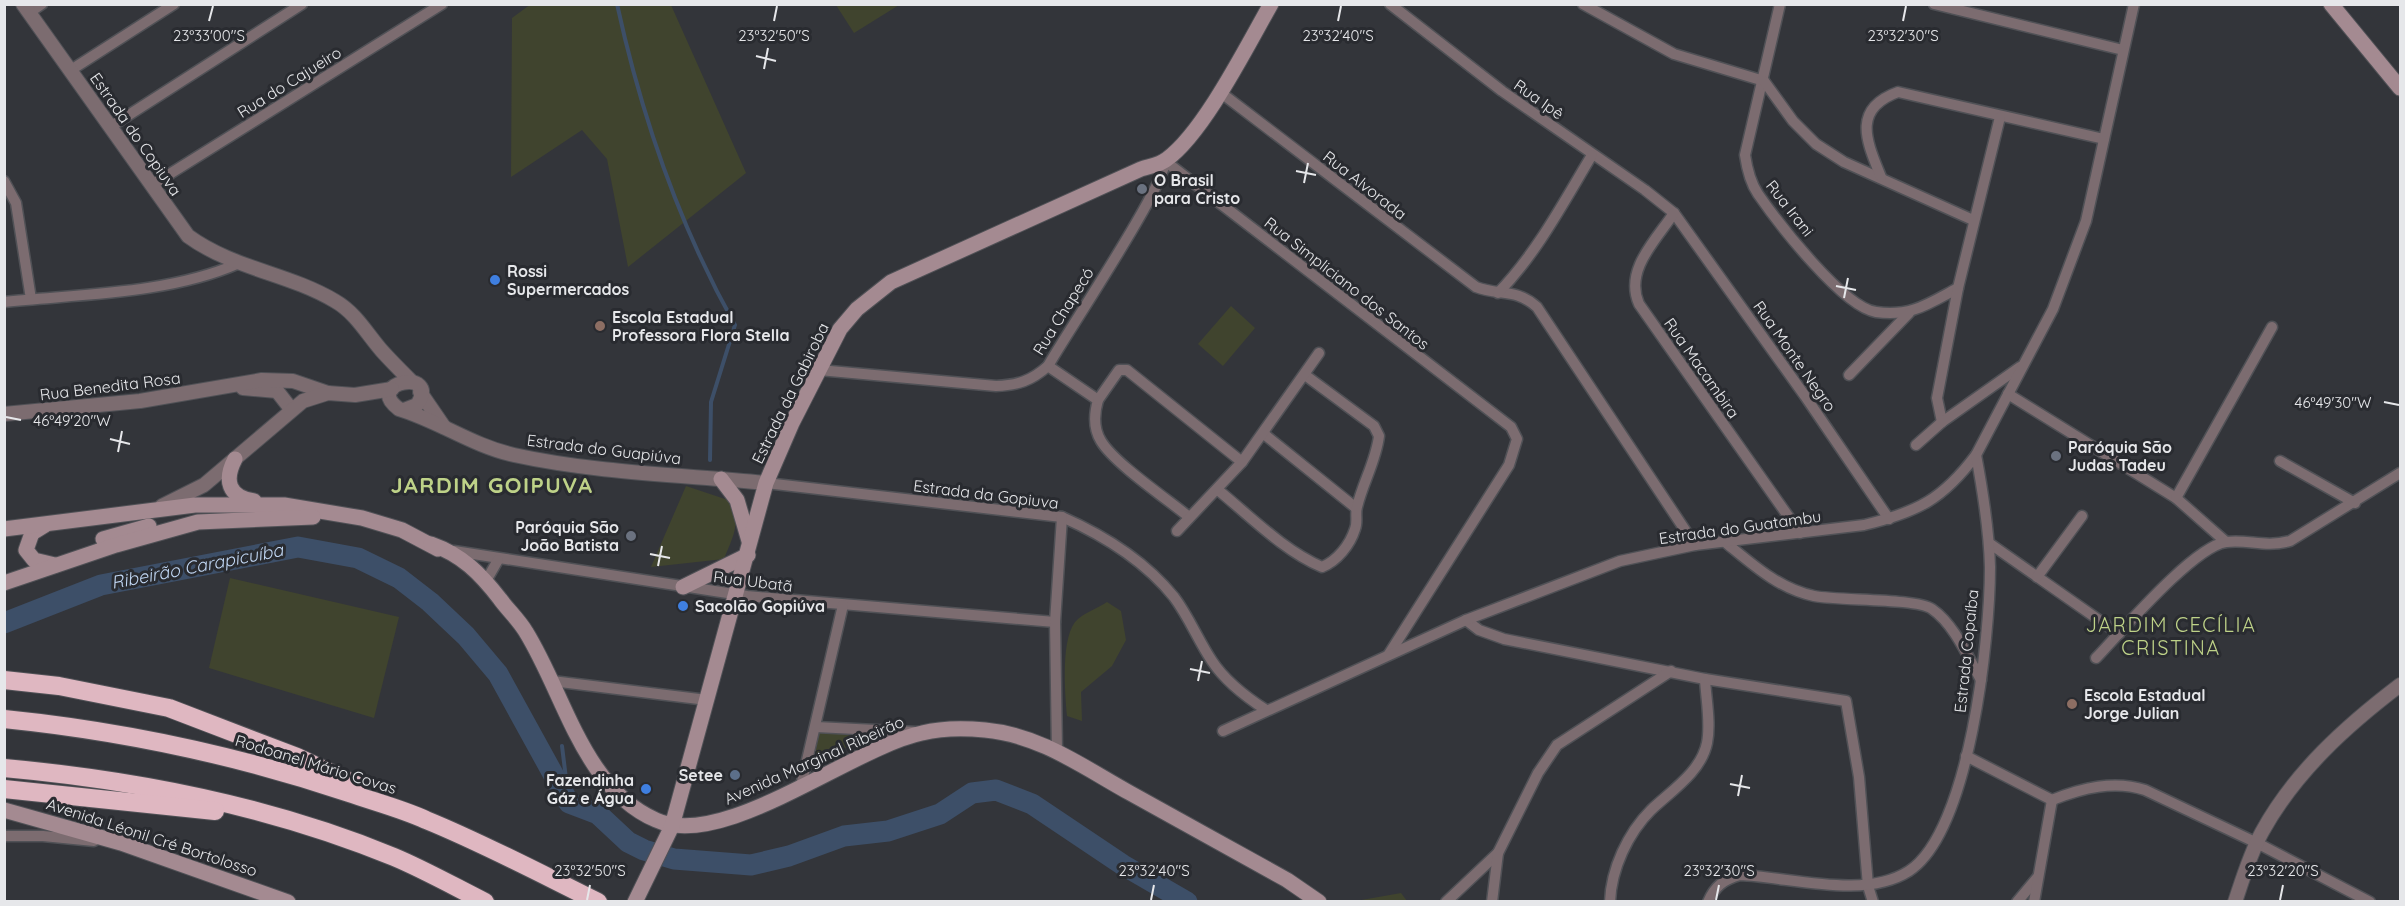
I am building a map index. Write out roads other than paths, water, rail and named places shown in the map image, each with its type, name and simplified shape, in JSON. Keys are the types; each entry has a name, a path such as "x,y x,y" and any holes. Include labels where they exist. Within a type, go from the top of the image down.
{"highway":[{"path":"4,680 59,686 168,708 297,757 425,819"},
{"name":"Rodoanel Mário Covas","path":"4,719 85,727 202,751 315,782 425,819 598,902"},
{"path":"4,768 79,774 142,784 279,818 395,858 484,902"},
{"path":"4,789 48,791 279,818"}],"main road":[{"name":"Estrada da Gabiroba","path":"635,902 672,826 766,483 840,329 857,309 891,282 1141,169 1166,161 1190,136 1220,92 1271,4"},
{"path":"2331,4 2400,88"},
{"path":"234,460 228,476 231,490 247,500 344,514 402,530 449,550 474,567 485,580"},
{"path":"683,587 749,551 737,500 721,479"},
{"path":"4,529 141,514 195,505 284,505"},
{"path":"57,564 76,550 123,532 167,522 195,505"},
{"path":"4,583 57,564 198,522 313,517 385,526"},
{"path":"54,522 32,533 26,545 29,557 57,564"},
{"path":"431,544 469,572 485,580"},
{"name":"Avenida Marginal Ribeirão","path":"485,580 525,631 588,754 606,783 630,806 656,820 672,826 708,823 737,815 858,758 922,733 987,730 1015,735 1058,751 1287,880 1319,902"},
{"name":"Avenida Léonil Cré Bortolosso","path":"4,810 121,843 288,902"}],"street":[{"path":"26,9 42,4"},
{"path":"71,70 174,4"},
{"path":"110,128 302,4"},
{"name":"Rua do Cajueiro","path":"152,185 442,4"},
{"name":"Rua Ipê","path":"1390,4 1502,91 1645,190 1674,213"},
{"path":"1583,4 1674,54 1764,81 1793,121 1816,144 1844,162 1973,220"},
{"name":"Rua Irani","path":"1779,4 1764,81 1745,155 1747,171 1757,193 1845,296 1875,312 1909,313 1958,288"},
{"path":"1934,4 2123,50"},
{"name":"Estrada do Guatambu","path":"1223,731 1466,620 1620,561 1695,544 1800,533 1889,519 1930,503 1961,475 1976,455 2054,309 2086,221 2134,4"},
{"name":"Estrada do Copiuva","path":"26,9 189,236 205,249 237,264 336,301 357,318 383,352"},
{"name":"Rua Alvorada","path":"1220,92 1446,267 1476,287 1526,297 1537,307 1695,544"},
{"path":"1881,177 1865,133 1867,122 1875,104 1898,92 2104,139"},
{"path":"1942,422 1937,398 1973,220 2000,117"},
{"path":"1498,292 1522,266 1592,155"},
{"name":"Rua Chapecó","path":"819,370 996,386 1018,385 1035,377 1048,366 1140,215 1164,170 1166,161"},
{"name":"Rua Simpliciano dos Santos","path":"1166,161 1511,427 1517,439 1509,465 1389,654"},
{"path":"4,181 17,211 31,299"},
{"name":"Rua Monte Negro","path":"1674,213 1805,396 1889,519"},
{"name":"Rua Macambira","path":"1674,213 1642,258 1635,279 1634,293 1639,304 1800,533"},
{"path":"4,302 178,284 208,277 237,264"},
{"path":"1849,375 1909,313"},
{"path":"2176,498 2272,327"},
{"path":"383,352 393,388 391,395 400,408 417,405 420,392"},
{"name":"Estrada do Guapiúva","path":"383,352 420,392 444,427"},
{"path":"1177,531 1242,462 1264,434 1319,353"},
{"path":"1916,446 1942,422 2023,365"},
{"path":"1048,366 1098,400"},
{"path":"1189,517 1112,454 1100,440 1094,424 1098,400 1119,370 1126,370 1242,462"},
{"path":"1218,490 1276,537 1323,567 1331,563 1347,546 1355,530 1356,508 1368,478 1379,436 1374,426 1305,375"},
{"name":"Rua Benedita Rosa","path":"4,414 140,401 282,379 328,393 355,394 393,388"},
{"path":"393,388 401,381 411,381"},
{"name":"Rua Benedita Rosa","path":"220,387 277,391 291,409 303,401 328,393"},
{"name":"Rua Benedita Rosa","path":"355,394 400,408"},
{"path":"2008,394 2176,498 2226,542"},
{"name":"Estrada do Guapiúva","path":"400,408 470,441 515,455 602,468 766,483"},
{"path":"141,514 187,495 204,485 291,409"},
{"path":"1264,434 1356,508"},
{"name":"Estrada Copaíba","path":"1708,902 1720,884 1740,875 1868,886 1908,871 1925,857 1942,830 1966,756 1981,680 1990,569 1989,543 1976,455"},
{"path":"195,505 234,460"},
{"path":"2280,461 2355,502"},
{"path":"2096,658 2202,553 2226,542 2275,545 2290,541 2400,473"},
{"name":"Estrada da Gopiuva","path":"766,483 1062,517 1132,557 1158,579 1185,613 1213,662 1231,684 1266,710"},
{"path":"2037,577 2082,516"},
{"path":"1058,751 1055,622 1062,517"},
{"path":"1725,542 1780,585 1797,591 1866,602 1912,603 1930,607 1940,616 1956,638 1981,680"},
{"path":"1989,543 2119,634"},
{"name":"Rua Ubatã","path":"449,550 498,560 590,571 736,595 1055,622"},
{"path":"485,580 498,560"},
{"path":"801,786 843,605"},
{"path":"1466,620 1489,635 1504,639 1705,679 1846,701 1859,777 1868,886 1873,902"},
{"path":"1492,902 1498,853 1538,773 1557,745 1671,671"},
{"path":"1610,902 1611,886 1619,860 1635,830 1698,763 1707,745 1705,679"},
{"path":"552,681 707,700"},
{"path":"2235,902 2257,843 2295,781 2355,719 2400,686"},
{"path":"816,728 922,733"},
{"path":"1966,756 2052,800 2076,791 2130,785 2257,843 2370,902"},
{"path":"2034,902 2052,800"},
{"path":"4,836 43,836 121,843"},
{"path":"1446,902 1498,853"},
{"path":"2017,902 2037,878"}],"waterway":[{"path":"617,4 638,87 664,169 697,249 735,325 711,402 710,460"},
{"name":"Ribeirão Carapicuíba","path":"4,623 101,585 298,547 358,558 399,578 430,602 466,636 498,674 569,803 598,814 628,842 644,850 674,859 751,865 789,856 844,836 888,831 940,814 972,793 996,790 1032,804 1123,865 1187,902"},
{"path":"562,746 569,803"}],"place":[{"name":"O Brasil para Cristo","path":"1142,189"},
{"name":"Rossi Supermercados","path":"495,280"},
{"name":"Escola Estadual Professora Flora Stella","path":"600,326"},
{"name":"Paróquia São Judas Tadeu","path":"2056,456"},
{"name":"Paróquia São João Batista","path":"631,536"},
{"name":"Sacolão Gopiúva","path":"683,606"},
{"name":"Escola Estadual Jorge Julian","path":"2072,704"},
{"name":"Setee","path":"735,775"},
{"name":"Fazendinha Gáz e Água","path":"646,789"}],"district":[{"name":"JARDIM GOIPUVA","path":"492,485"},
{"name":"JARDIM CECÍLIA CRISTINA","path":"2171,636"}]}
